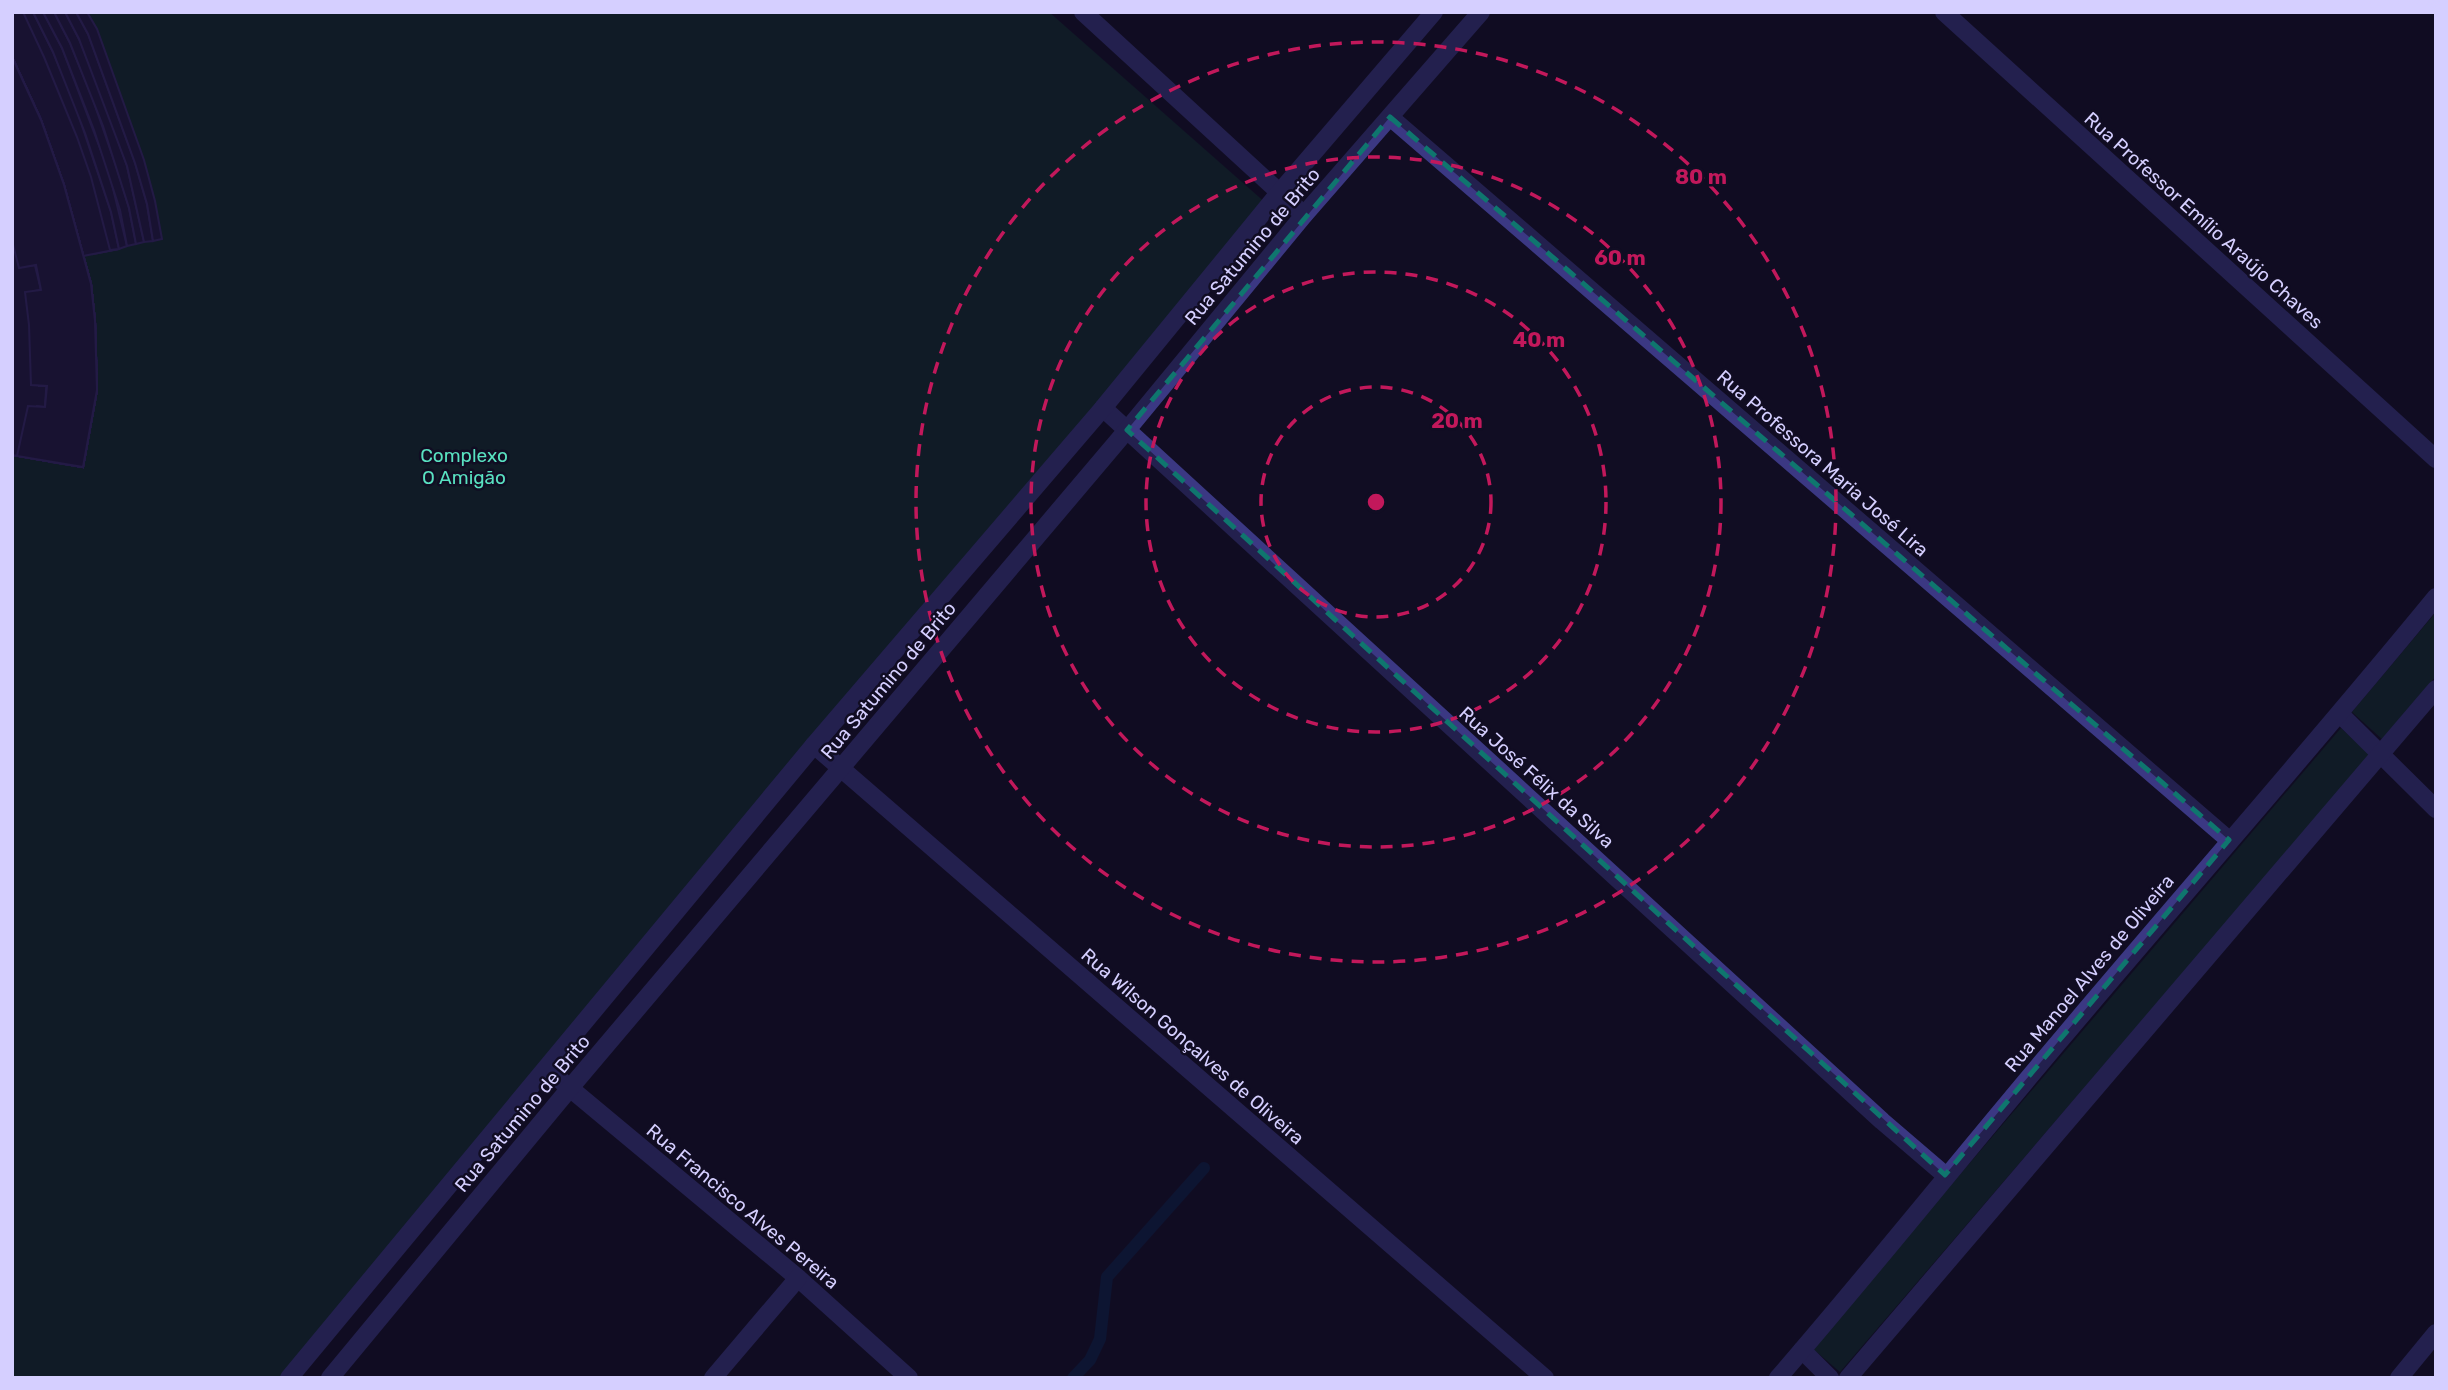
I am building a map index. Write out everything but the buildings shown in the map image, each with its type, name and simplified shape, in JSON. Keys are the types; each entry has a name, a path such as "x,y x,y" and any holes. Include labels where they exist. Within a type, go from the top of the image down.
{"street":[{"path":"1083,12 1304,215"},
{"name":"Rua Satumino de Brito","path":"289,1378 814,745 1103,408 1279,194 1434,12"},
{"name":"Rua Satumino de Brito","path":"330,1378 570,1088 1126,430 1304,215 1481,12"},
{"name":"Rua Professor Emílio Araújo Chaves","path":"1944,12 2436,459"},
{"name":"Rua Professora Maria José Lira","path":"1390,117 2229,840"},
{"name":"Rua José Félix da Silva","path":"1103,408 1872,1112 1945,1175"},
{"name":"Rua Manoel Alves de Oliveira","path":"1778,1378 1945,1175 2229,840 2340,714 2436,597"},
{"path":"1848,1378 2436,689"},
{"path":"2340,714 2436,809"},
{"name":"Rua Wilson Gonçalves de Oliveira","path":"814,745 1545,1378"},
{"name":"Rua Francisco Alves Pereira","path":"547,1069 798,1278 909,1378"},
{"path":"713,1378 798,1278"},
{"path":"2399,1378 2436,1333"},
{"path":"1802,1350 1830,1378"}],"highlighted area":[{"path":"1390,117 2229,840 1945,1175 1127,430"}],"green space":[{"name":"Complexo O Amigão","path":"12,12 1049,12 1268,205 292,1378 12,1378"},
{"path":"2436,612 2436,676 2382,739 2352,712"},
{"path":"2341,728 2370,755 1840,1372 1812,1348"}],"waterway":[{"path":"1073,1378 1090,1360 1100,1339 1107,1277 1204,1168"}]}
